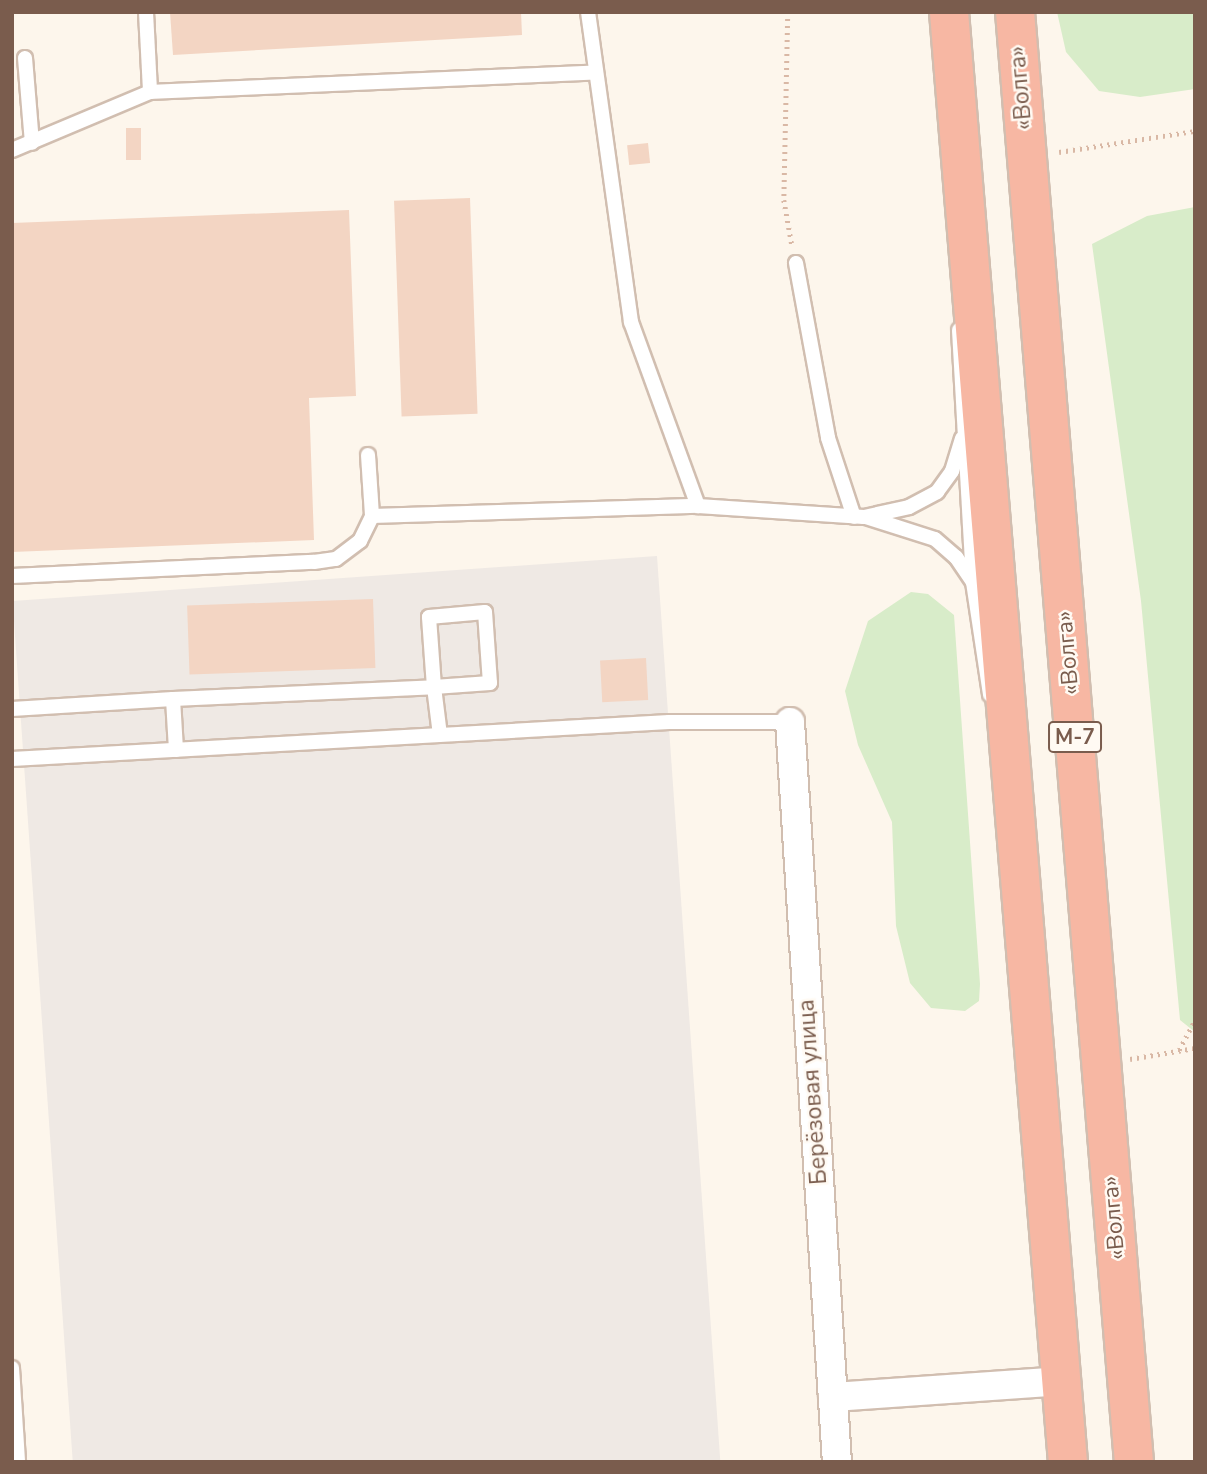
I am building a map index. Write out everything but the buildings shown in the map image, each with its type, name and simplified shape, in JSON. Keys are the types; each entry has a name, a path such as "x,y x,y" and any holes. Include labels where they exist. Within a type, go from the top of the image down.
{"highway":[{"path":"949,12 1068,1462"},
{"name":"«Волга»","path":"1015,12 1134,1462"}],"street":[{"name":"Берёзовая улица","path":"789,722 837,1462"},
{"path":"833,1398 1063,1381"}],"lane":[{"path":"146,12 150,92"},
{"path":"588,12 594,73 631,322 698,506"},
{"path":"25,58 32,143"},
{"path":"12,150 150,92 594,73"},
{"path":"796,263 828,438 859,517"},
{"path":"971,274 957,352 973,582 987,688 1008,728"},
{"path":"859,517 909,507 937,492 953,471 962,439"},
{"path":"12,576 336,559 360,541 372,516 368,456"},
{"path":"372,516 698,506 859,517 935,539 973,582"},
{"path":"12,709 434,687 490,682 485,612 429,617 434,687 440,735"},
{"path":"173,699 176,750"},
{"path":"12,759 440,735 789,722"},
{"path":"12,1367 18,1462"}],"path":[{"path":"788,12 784,200 796,263"},
{"path":"1027,157 1195,131"},
{"path":"1178,1051 1195,1020"},
{"path":"1101,1063 1195,1048"}],"shaded area":[{"path":"657,556 720,1462 73,1462 13,601"}],"green space":[{"path":"1057,12 1195,12 1195,89 1140,97 1099,91 1066,52"},
{"path":"1195,207 1195,1032 1180,1020 1141,601 1092,244 1147,216"},
{"path":"911,592 928,594 954,615 980,984 979,1001 965,1011 931,1008 910,983 896,926 892,822 858,745 845,691 868,621"}]}
